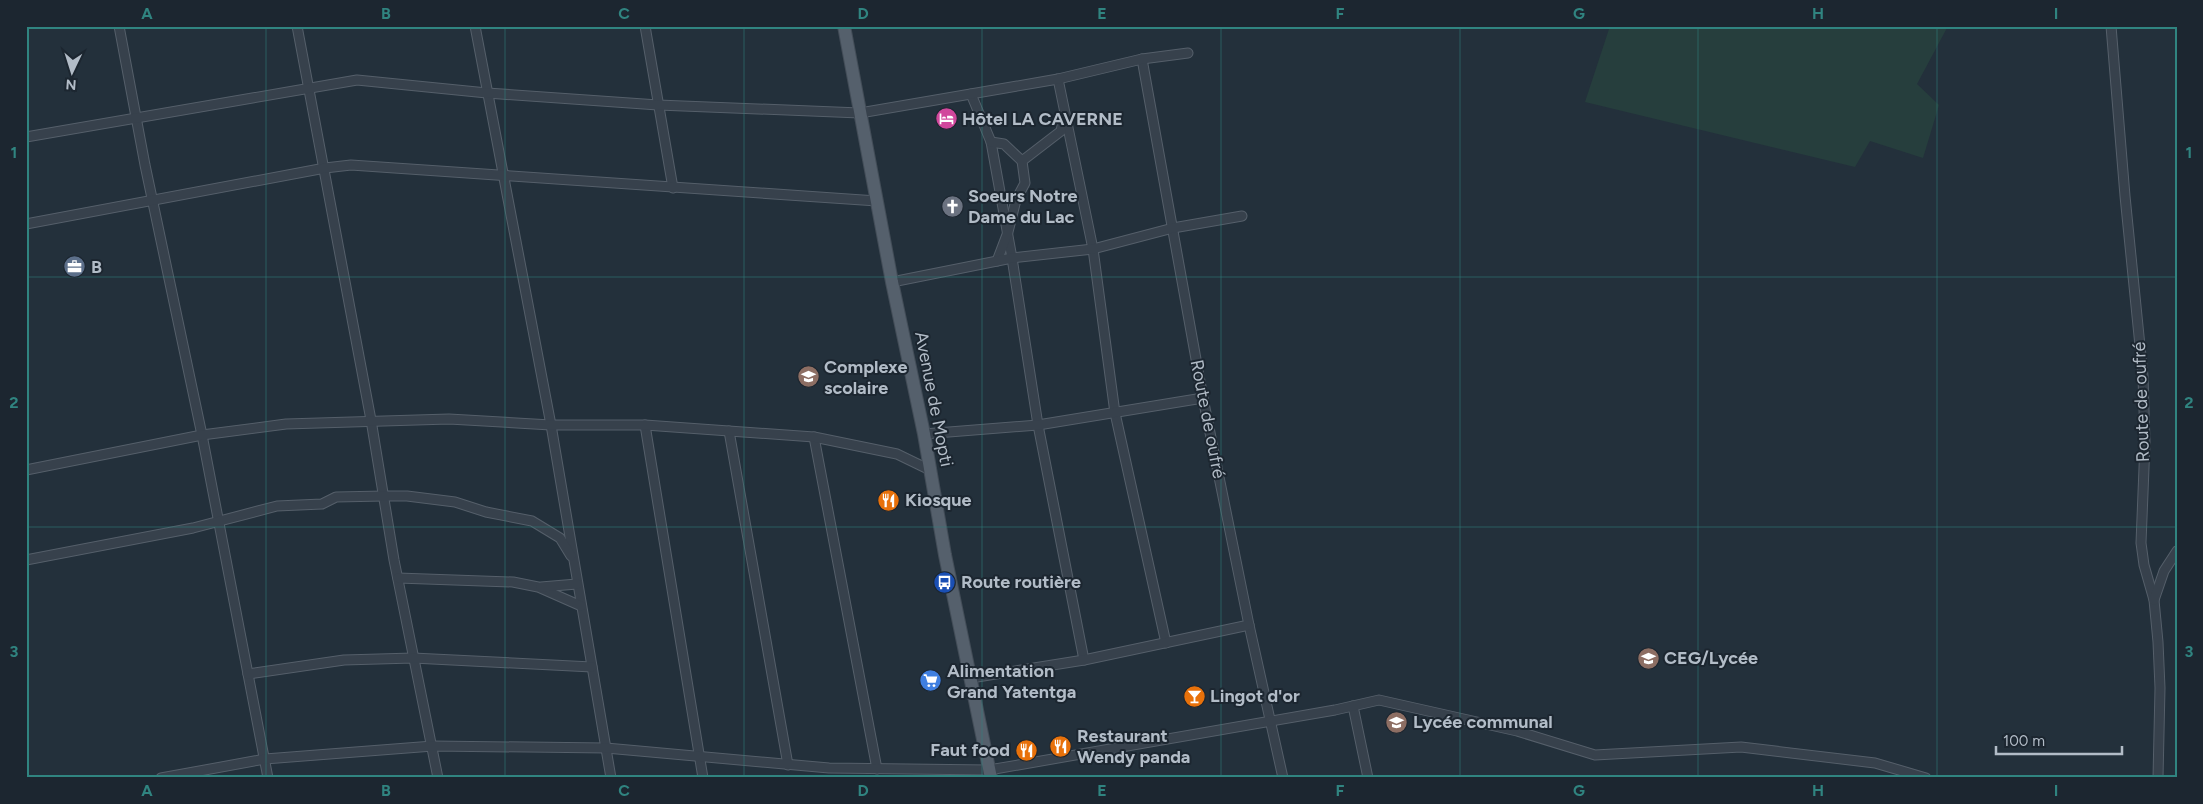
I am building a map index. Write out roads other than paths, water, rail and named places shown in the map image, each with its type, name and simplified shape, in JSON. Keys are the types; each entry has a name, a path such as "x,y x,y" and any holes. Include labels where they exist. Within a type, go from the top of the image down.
{"main road":[{"name":"Avenue de Mopti","path":"844,26 892,282 924,434 945,555 990,774"}],"street":[{"path":"119,26 152,200 202,435 268,778"},
{"path":"297,26 325,168 398,578 438,778"},
{"path":"475,26 550,426 611,778"},
{"path":"645,26 673,188"},
{"name":"Route de oufré","path":"2111,26 2125,196 2143,376 2144,443 2141,543 2144,564 2154,600 2160,688 2158,778"},
{"path":"26,137 357,80 658,105 860,113 1058,79 1142,59 1188,53"},
{"name":"Route de oufré","path":"1142,59 1203,398 1249,625 1283,778"},
{"path":"1058,79 1094,249 1115,413 1166,643"},
{"path":"971,94 991,142 1008,232 1038,425 1084,660"},
{"path":"1022,161 1061,131 1065,110"},
{"path":"991,142 1004,144 1022,161 1025,183 1016,200 1008,232 997,261"},
{"path":"26,224 325,168 351,165 877,202"},
{"path":"892,282 1012,258 1094,249 1173,228 1242,216"},
{"path":"924,434 1038,425 1203,398"},
{"path":"26,470 202,435 286,424 449,419 550,426 645,425 814,437 897,454 930,470"},
{"path":"645,425 698,757 703,778"},
{"path":"729,431 788,764"},
{"path":"814,437 877,769"},
{"path":"26,560 218,521 276,506 322,504 336,497 384,496 406,496 455,502 486,512 532,521 560,538 573,558"},
{"path":"2154,600 2164,571 2177,551"},
{"path":"398,578 514,582 538,587 581,606"},
{"path":"538,587 577,584"},
{"path":"971,678 1084,660 1249,625"},
{"path":"248,674 344,660 414,658 592,667"},
{"path":"161,778 265,759 433,746 606,748 829,768 990,774 1379,700 1517,731 1595,755 1741,747 1874,763 1926,778"},
{"path":"1353,706 1368,778"}],"place":[{"name":"Hôtel LA CAVERNE","path":"946,119"},
{"name":"Soeurs Notre Dame du Lac","path":"952,206"},
{"name":"B","path":"75,267"},
{"name":"Complexe scolaire","path":"808,377"},
{"name":"Kiosque","path":"889,500"},
{"name":"Route routière","path":"945,582"},
{"name":"CEG/Lycée","path":"1648,658"},
{"name":"Alimentation Grand Yatentga","path":"931,681"},
{"name":"Lingot d'or","path":"1194,696"},
{"name":"Lycée communal","path":"1397,722"},
{"name":"Restaurant Wendy panda","path":"1061,746"},
{"name":"Faut food","path":"1026,750"}]}
